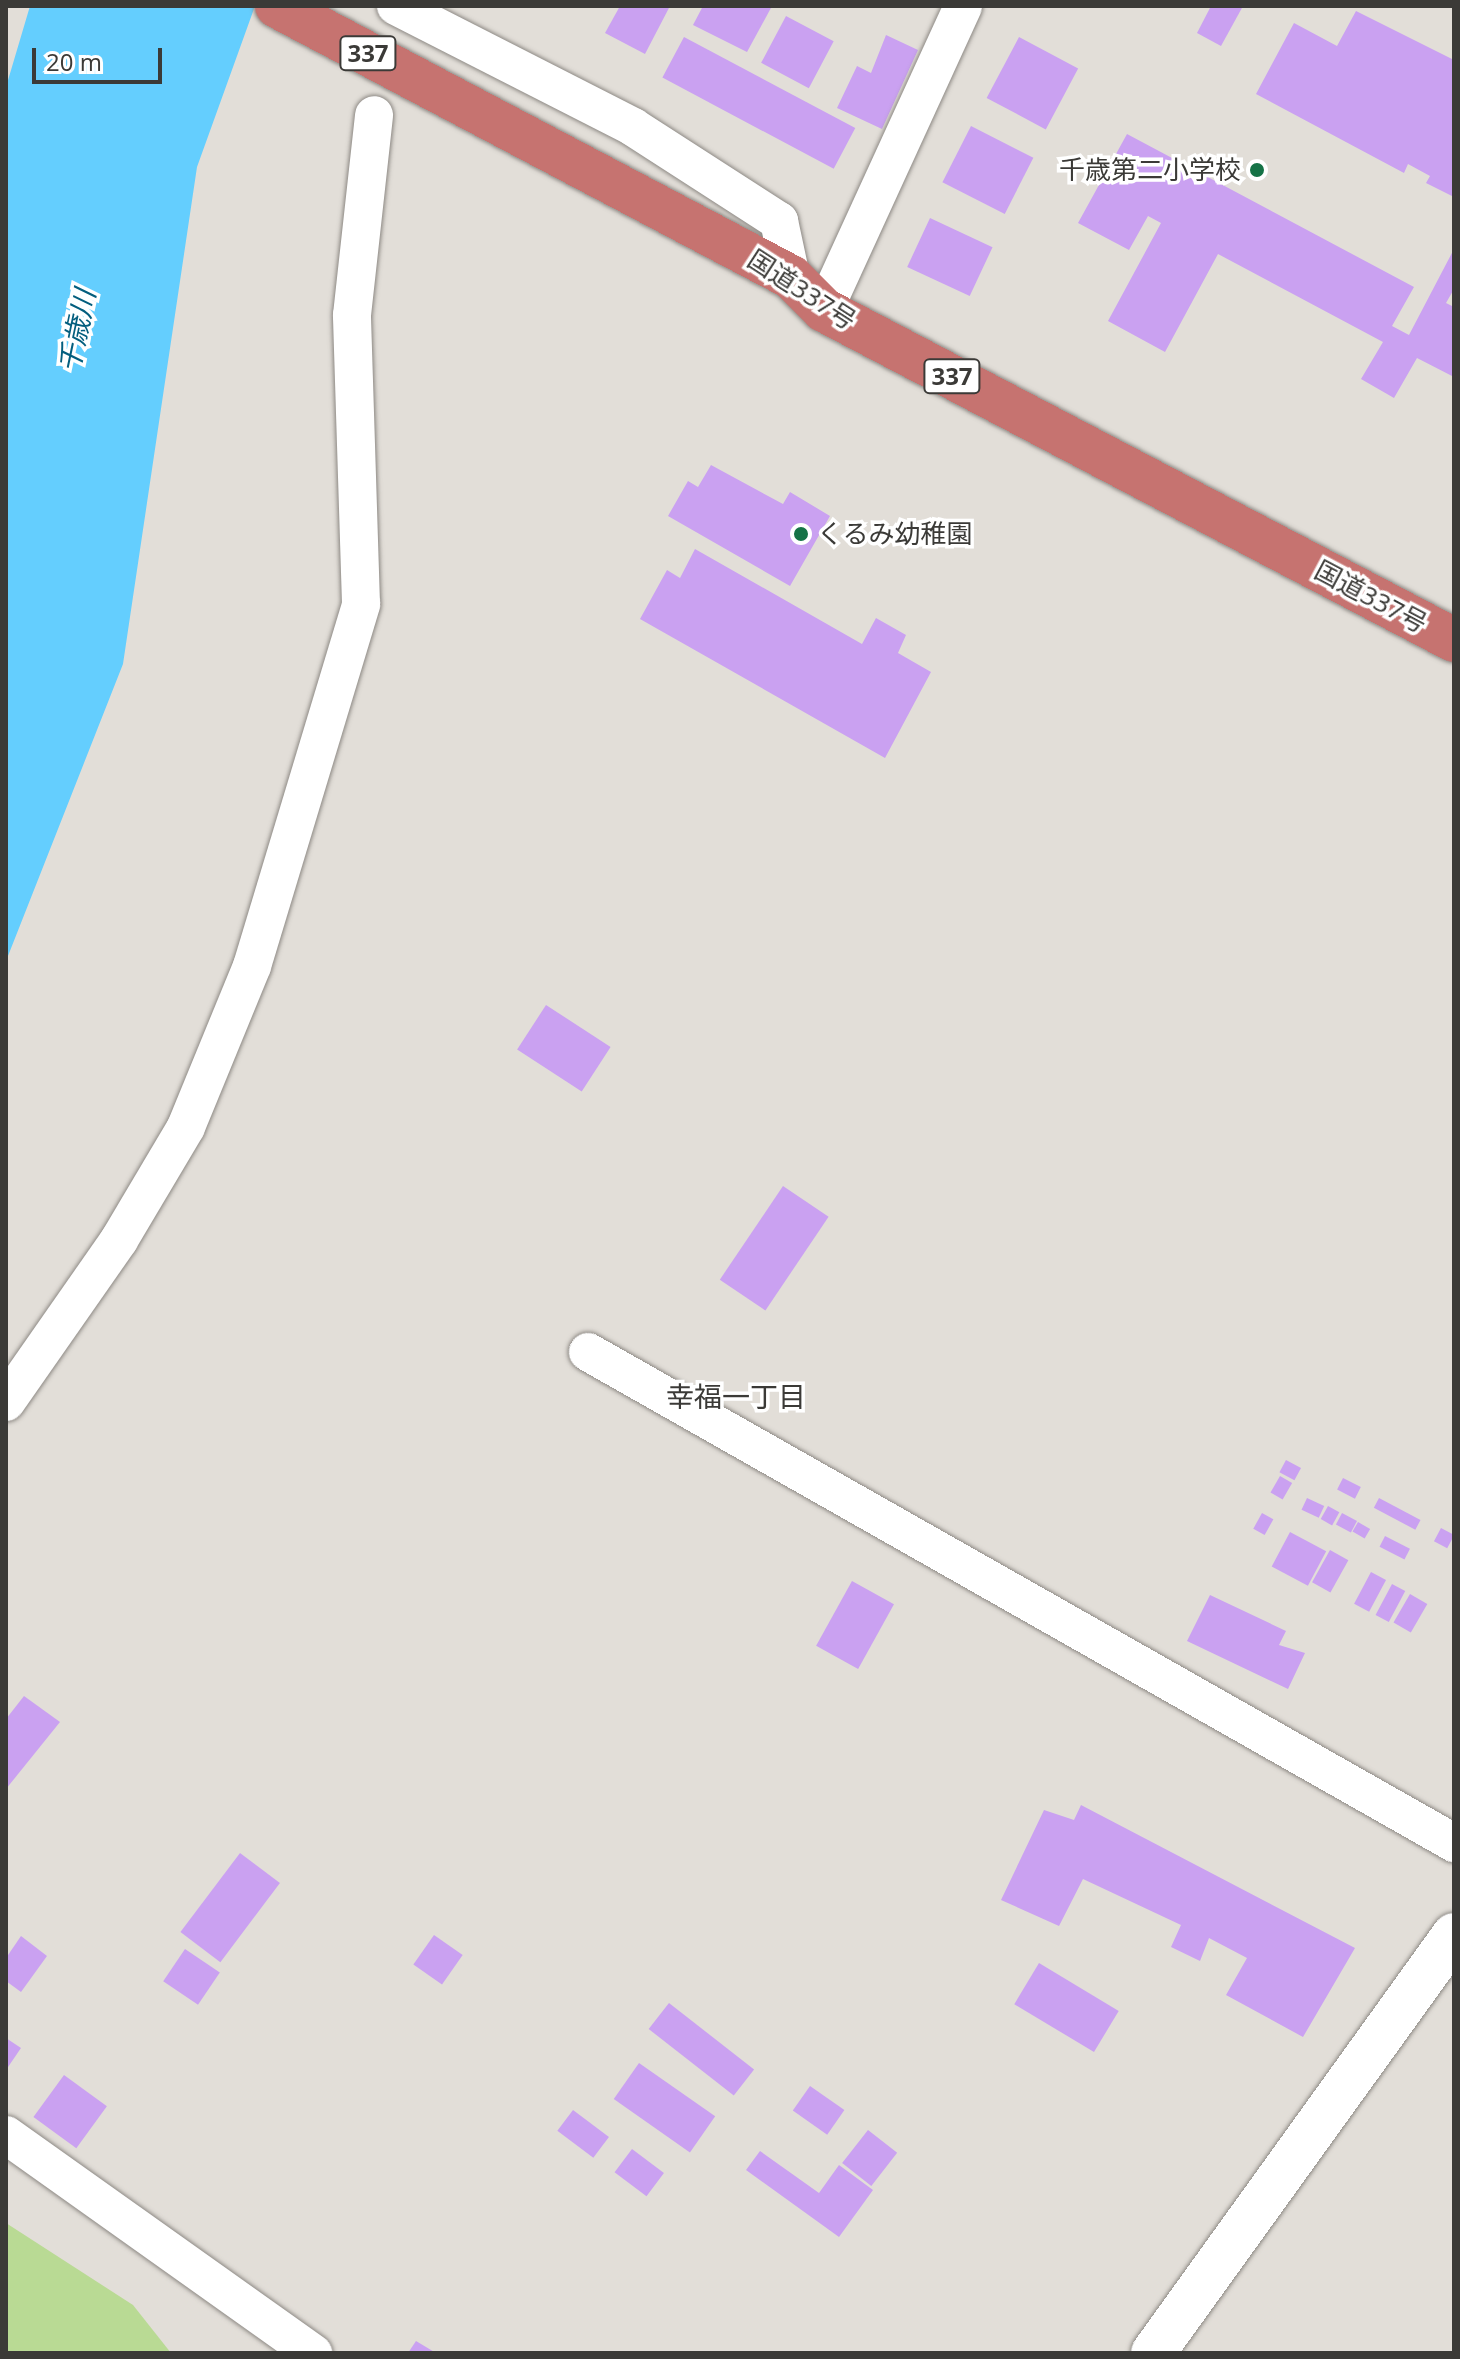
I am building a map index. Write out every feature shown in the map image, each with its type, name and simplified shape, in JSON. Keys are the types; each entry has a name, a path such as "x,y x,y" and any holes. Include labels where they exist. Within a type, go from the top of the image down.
{"highway":[{"name":"国道337号","path":"277,6 791,277 824,310 1454,640"}],"street":[{"path":"396,6 633,127 779,221 791,277"},
{"path":"824,310 955,8"},
{"path":"6,1402 119,1240 186,1127 252,966 361,604 352,315 374,115"},
{"path":"588,1352 1454,1843"},
{"path":"1153,2353 1454,1935"},
{"path":"6,2135 313,2353"}],"green space":[{"path":"6,2223 133,2305 171,2353 6,2353"}],"water":[{"name":"千歳川","path":"30,6 255,6 197,167 123,664 6,961 6,87"}],"building":[{"path":"620,6 670,6 645,54 605,33"},
{"path":"703,6 772,6 747,52 693,25"},
{"path":"1211,6 1243,6 1221,46 1197,33"},
{"path":"1356,11 1454,60 1454,197 1426,183 1430,176 1408,164 1404,173 1256,94 1294,23 1337,46"},
{"path":"786,16 834,41 809,88 761,63"},
{"path":"886,35 918,50 882,129 837,108 857,66 871,73"},
{"path":"684,37 855,128 834,169 662,78"},
{"path":"1019,37 1078,68 1046,129 987,98"},
{"path":"971,126 1033,158 1005,214 942,182"},
{"path":"1127,134 1414,287 1392,326 1409,335 1454,249 1454,289 1446,303 1454,307 1454,377 1417,358 1394,398 1361,379 1383,342 1218,254 1165,352 1108,321 1161,223 1148,216 1129,250 1078,223"},
{"path":"930,218 993,247 970,296 907,267"},
{"path":"711,465 783,504 790,492 830,516 790,586 668,516 688,481 698,487"},
{"path":"695,549 862,644 876,618 906,635 898,653 931,672 885,758 640,619 667,570 680,578"},
{"path":"546,1005 611,1047 582,1091 517,1049"},
{"path":"783,1186 829,1217 765,1310 720,1280"},
{"path":"1286,1460 1301,1468 1294,1480 1279,1472"},
{"path":"1280,1476 1292,1483 1283,1499 1270,1492"},
{"path":"1343,1478 1361,1487 1355,1499 1337,1490"},
{"path":"1307,1498 1324,1506 1319,1518 1302,1510"},
{"path":"1379,1498 1420,1520 1415,1530 1374,1508"},
{"path":"1328,1506 1339,1512 1332,1525 1321,1519"},
{"path":"1262,1513 1273,1519 1265,1535 1253,1529"},
{"path":"1342,1513 1357,1521 1351,1532 1336,1524"},
{"path":"1358,1522 1370,1529 1365,1539 1352,1532"},
{"path":"1441,1528 1454,1535 1447,1548 1434,1541"},
{"path":"1290,1532 1326,1551 1308,1586 1272,1566"},
{"path":"1385,1536 1410,1549 1405,1559 1380,1547"},
{"path":"1330,1550 1348,1560 1330,1593 1312,1582"},
{"path":"1371,1572 1386,1580 1369,1612 1354,1604"},
{"path":"852,1581 894,1604 858,1669 816,1646"},
{"path":"1392,1584 1405,1591 1389,1622 1376,1615"},
{"path":"1410,1594 1427,1604 1411,1633 1394,1623"},
{"path":"1210,1595 1286,1631 1279,1645 1305,1653 1288,1689 1187,1641"},
{"path":"24,1696 60,1722 6,1789 6,1719"},
{"path":"1081,1805 1355,1948 1303,2037 1226,1995 1247,1958 1209,1938 1200,1961 1171,1947 1181,1925 1083,1879 1059,1926 1001,1900 1044,1810 1074,1820"},
{"path":"240,1853 280,1883 220,1962 180,1932"},
{"path":"434,1935 463,1955 442,1985 413,1964"},
{"path":"21,1936 47,1956 21,1992 6,1981 6,1958"},
{"path":"185,1949 220,1972 198,2005 163,1981"},
{"path":"1039,1963 1119,2011 1094,2052 1014,2004"},
{"path":"669,2003 754,2069 734,2095 649,2029"},
{"path":"6,2038 21,2048 6,2070"},
{"path":"639,2063 715,2116 690,2152 614,2099"},
{"path":"64,2075 107,2106 76,2148 33,2117"},
{"path":"810,2086 844,2110 827,2135 793,2111"},
{"path":"573,2110 609,2137 593,2158 557,2131"},
{"path":"868,2130 897,2153 871,2186 842,2163"},
{"path":"632,2149 664,2173 646,2196 615,2172"},
{"path":"760,2151 819,2193 839,2165 873,2190 839,2237 746,2170"},
{"path":"416,2341 436,2353 408,2353"}],"place":[{"name":"千歳第二小学校","path":"1257,170"},
{"name":"くるみ幼稚園","path":"801,534"}],"district":[{"name":"幸福一丁目","path":"736,1396"}]}
